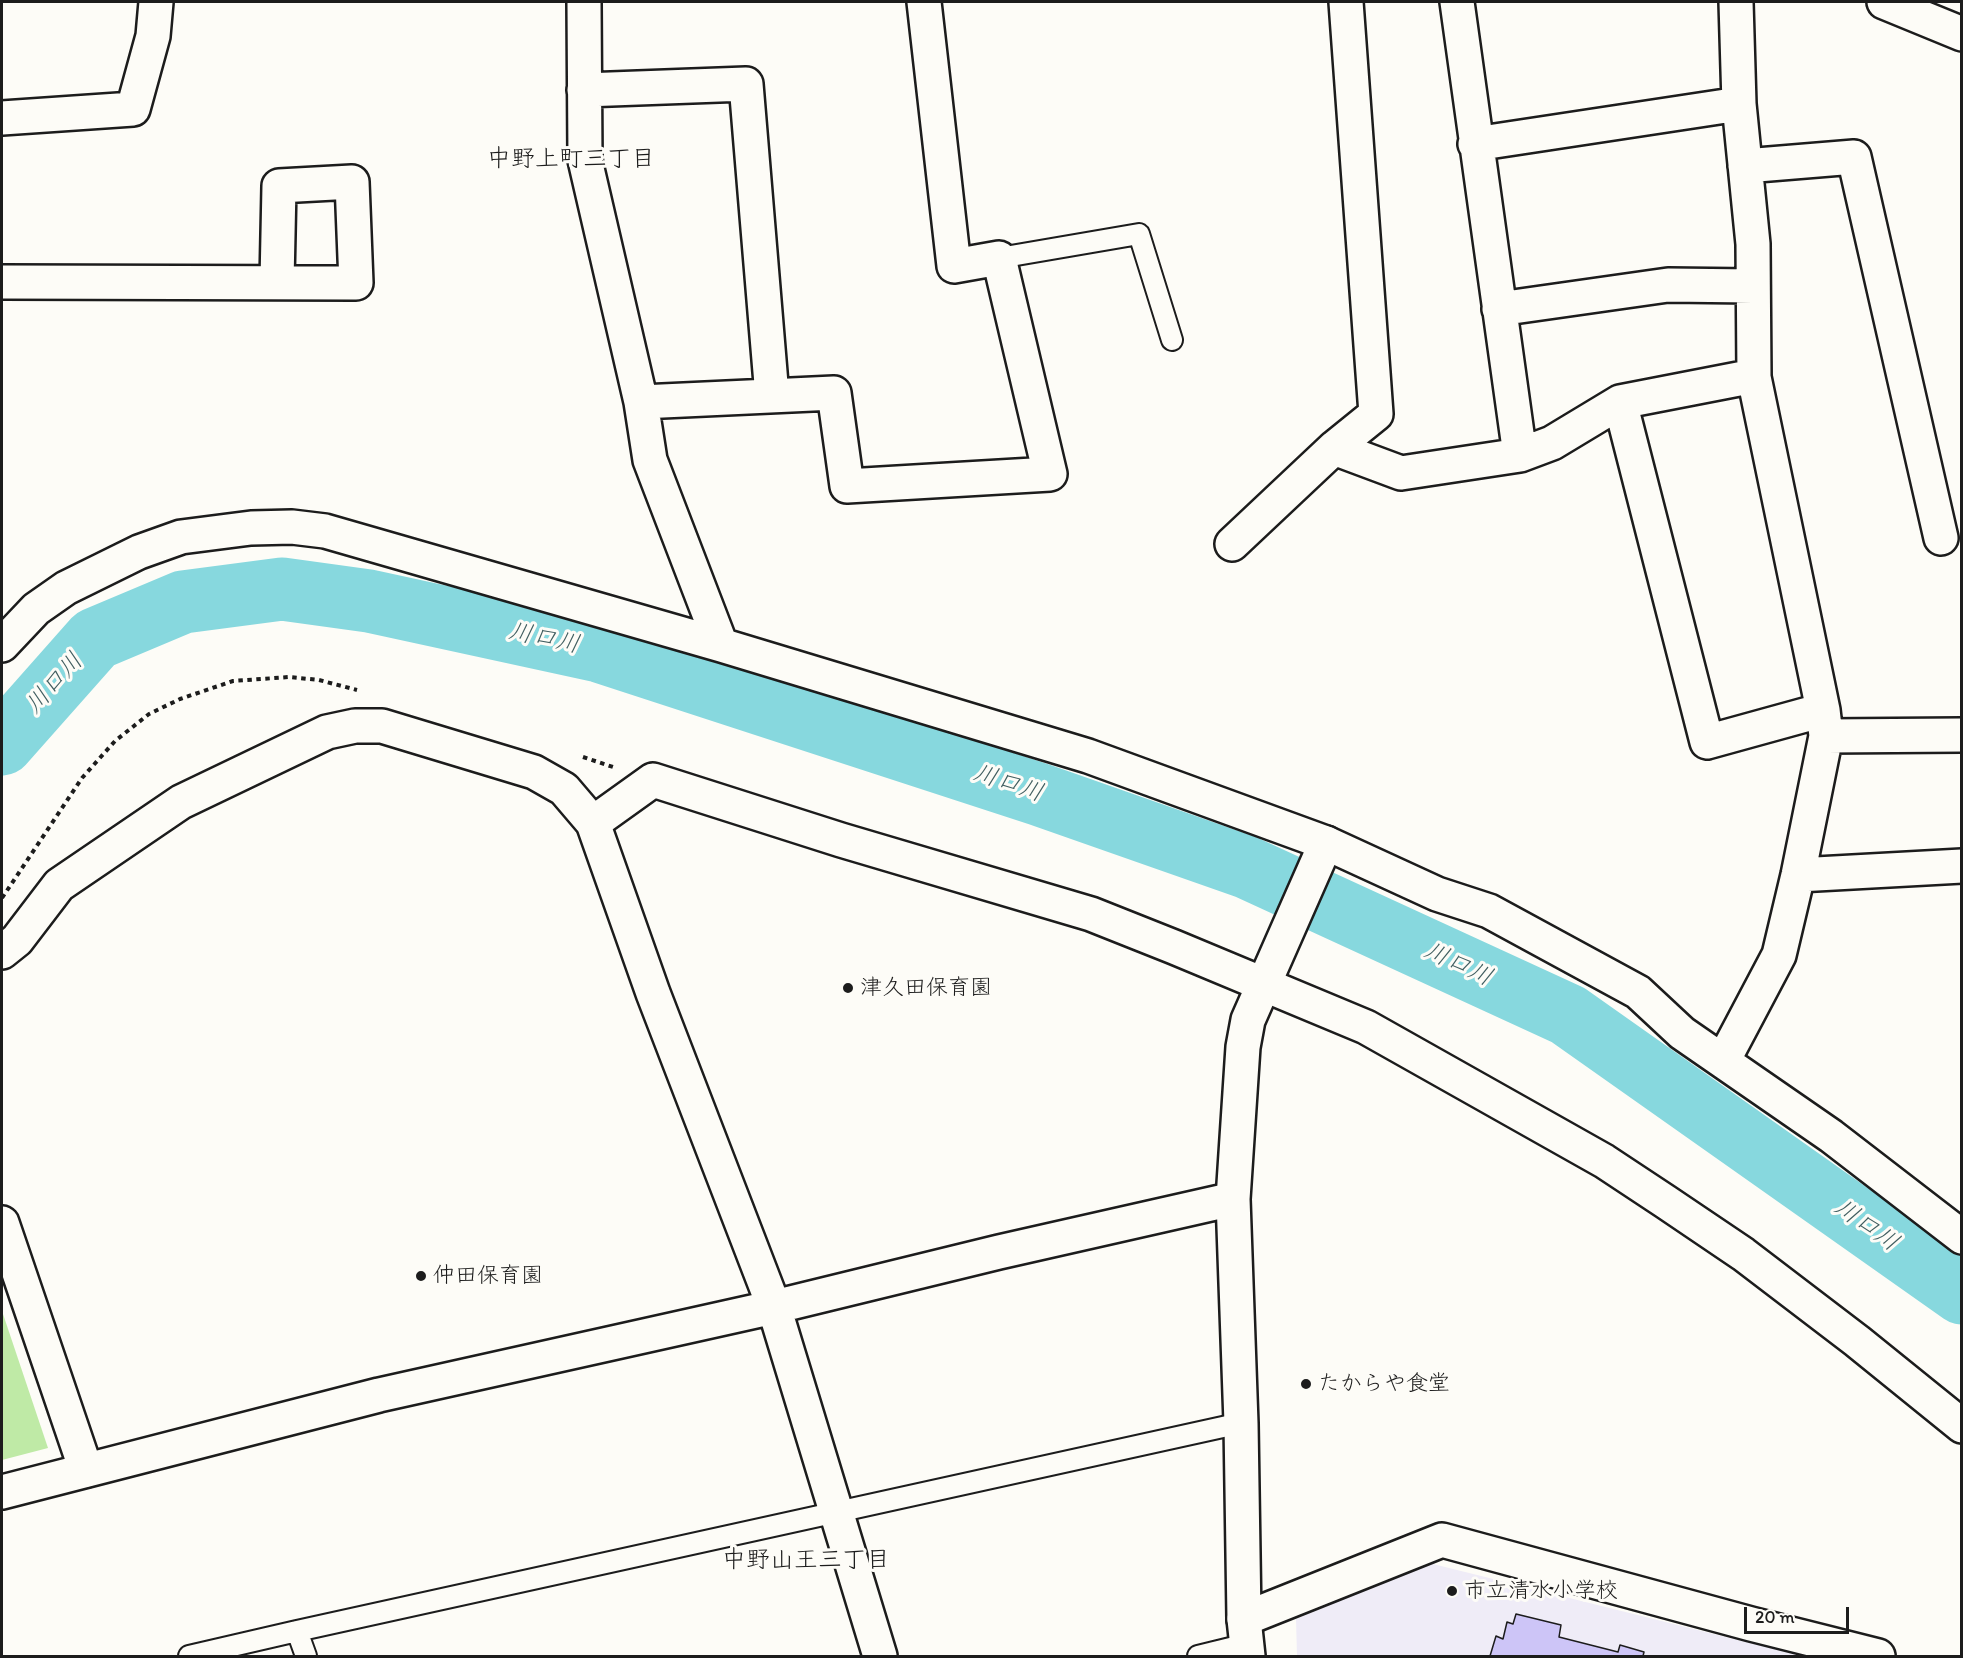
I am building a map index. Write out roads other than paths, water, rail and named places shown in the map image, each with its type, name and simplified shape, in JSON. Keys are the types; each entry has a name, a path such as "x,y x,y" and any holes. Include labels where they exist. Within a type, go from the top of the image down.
{"street":[{"path":"2,118 133,109 153,36 156,2"},
{"path":"584,2 585,160 641,402 650,460 721,645"},
{"path":"641,402 834,393 847,486 1050,474 999,258 954,266 924,2"},
{"path":"1232,544 1334,448 1376,414 1346,2"},
{"path":"1457,2 1520,455"},
{"path":"1723,1061 1779,955 1798,875 1825,723 1754,376 1753,244 1738,104 1736,2"},
{"path":"1884,2 1962,34"},
{"path":"584,90 746,84 772,396"},
{"path":"1475,144 1738,104"},
{"path":"1745,166 1854,157 1941,538"},
{"path":"2,282 277,282"},
{"path":"1499,309 1668,285 1753,286"},
{"path":"1334,448 1401,473 1520,455 1552,443 1620,402 1754,376"},
{"path":"1620,402 1707,742 1825,723 1962,735"},
{"path":"2,645 36,609 66,588 139,552 181,537 251,528 292,527 325,531 402,552 721,645 1088,756 1437,894 1489,911 1638,992 1682,1033 1831,1136 1962,1237"},
{"path":"2,952 17,940 59,885 181,802 327,732 355,726 382,726 534,772 564,789 593,823 653,993 774,1307 880,1656"},
{"path":"593,823 653,780 1090,914 1267,979 1366,1028 1604,1161 1743,1254 1857,1341 1962,1426"},
{"path":"1324,848 1248,1020 1243,1047 1233,1199 1246,1640 1442,1540 1739,1621 1878,1656"},
{"path":"1798,875 1962,866"},
{"path":"2,1492 379,1395 774,1307 999,1252 1233,1199"},
{"path":"2,1222 86,1470"}],"lane":[{"path":"999,258 1139,234 1172,340"},
{"path":"189,1656 1240,1423"},
{"path":"297,1631 306,1656"},
{"path":"1198,1656 1246,1640"}],"waterway":[{"name":"川口川","path":"2,744 95,639 183,602 282,589 369,601 599,651 1038,794 1246,867 1568,1015 1962,1293"}],"place":[{"name":"津久田保育園","path":"848,988"},
{"name":"仲田保育園","path":"421,1276"},
{"name":"たからや食堂","path":"1306,1384"},
{"name":"市立清水小学校","path":"1452,1591"}],"district":[{"name":"中野上町三丁目","path":"571,160"},
{"name":"中野山王三丁目","path":"806,1561"}]}
